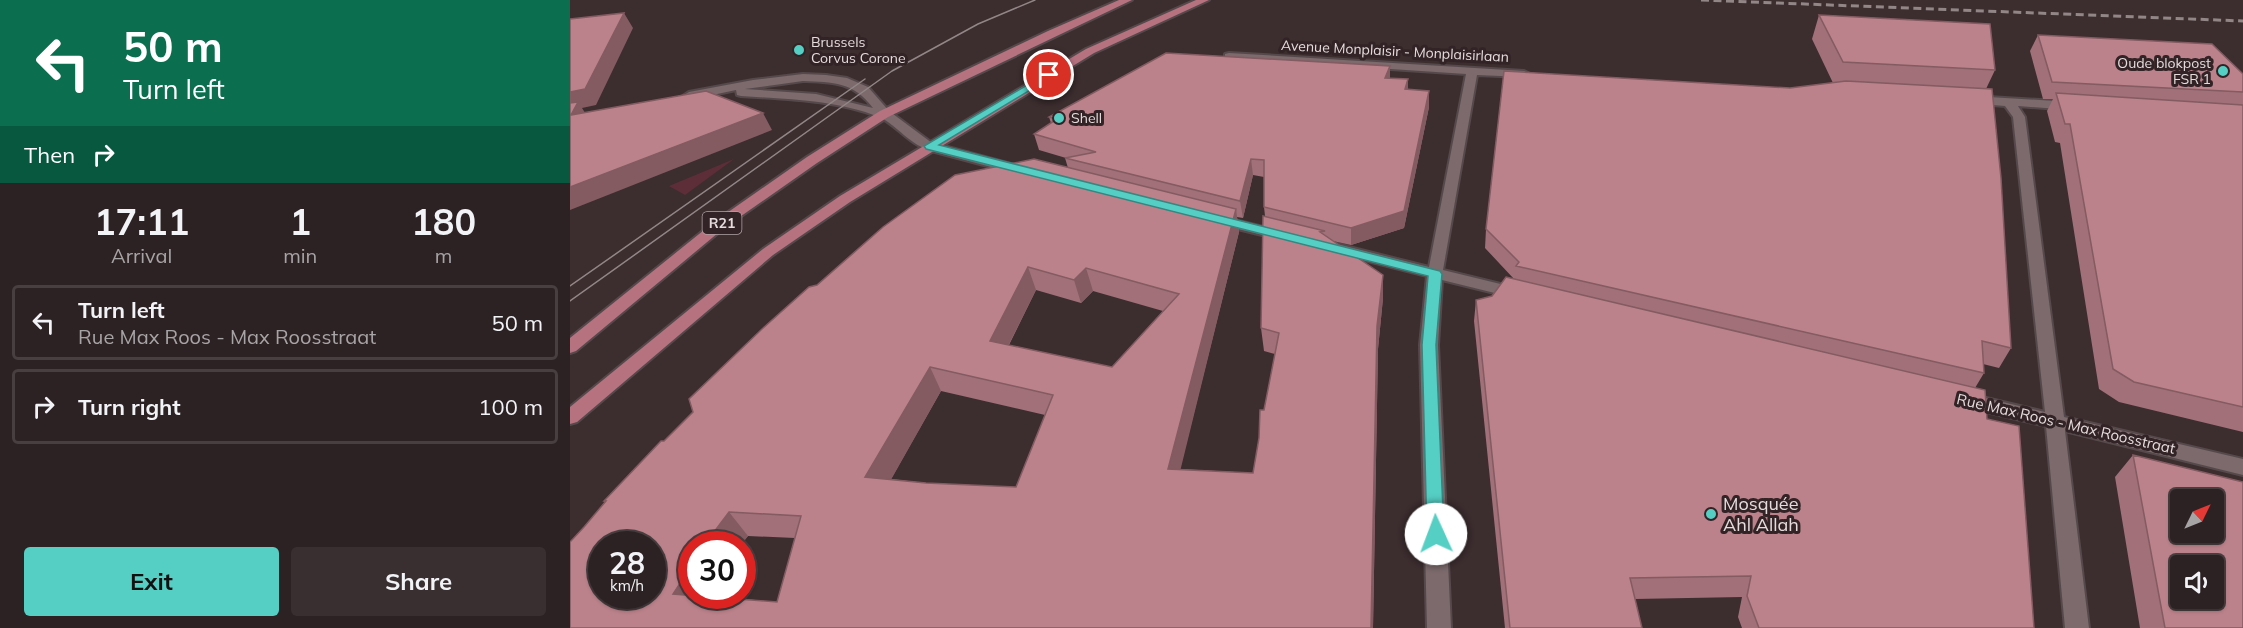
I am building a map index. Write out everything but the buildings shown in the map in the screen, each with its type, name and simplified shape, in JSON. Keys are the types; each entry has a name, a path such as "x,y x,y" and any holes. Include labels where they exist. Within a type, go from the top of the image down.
{"main road":[{"name":"R21","path":"570,346 719,225 812,160 885,114 1127,0"},
{"path":"570,417 768,252 845,199 929,146 1090,51 1204,0"}],"street":[{"name":"Avenue Monplaisir - Monplaisirlaan","path":"1228,56 1542,75"},
{"path":"1439,628 1429,345 1435,274 1472,71"},
{"path":"681,97 715,92 759,81 807,78 838,80 864,90 885,114 929,146 1040,175"},
{"path":"715,92 763,93 816,98 885,114"},
{"path":"1959,100 2083,107"},
{"path":"2009,102 2019,117 2077,628"},
{"path":"1209,218 1540,299"},
{"name":"Rue Max Roos - Max Roosstraat","path":"1942,395 2243,467"}],"shaded area":[{"path":"734,159 685,195 669,186"}],"tram line":[{"path":"570,301 892,71 978,24 1035,0"},
{"path":"570,286 865,79"}],"railway":[{"path":"1701,0 2243,21"}],"place":[{"name":"Brussels Corvus Corone","path":"799,50"},
{"name":"Oude blokpost FSR 1","path":"2223,71"},
{"name":"Shell","path":"1059,118"},
{"name":"Mosquée Ahl Allah","path":"1711,514"}],"route":[{"path":"1049,75 929,146 1048,178 1435,274 1429,345 1436,534"}]}
